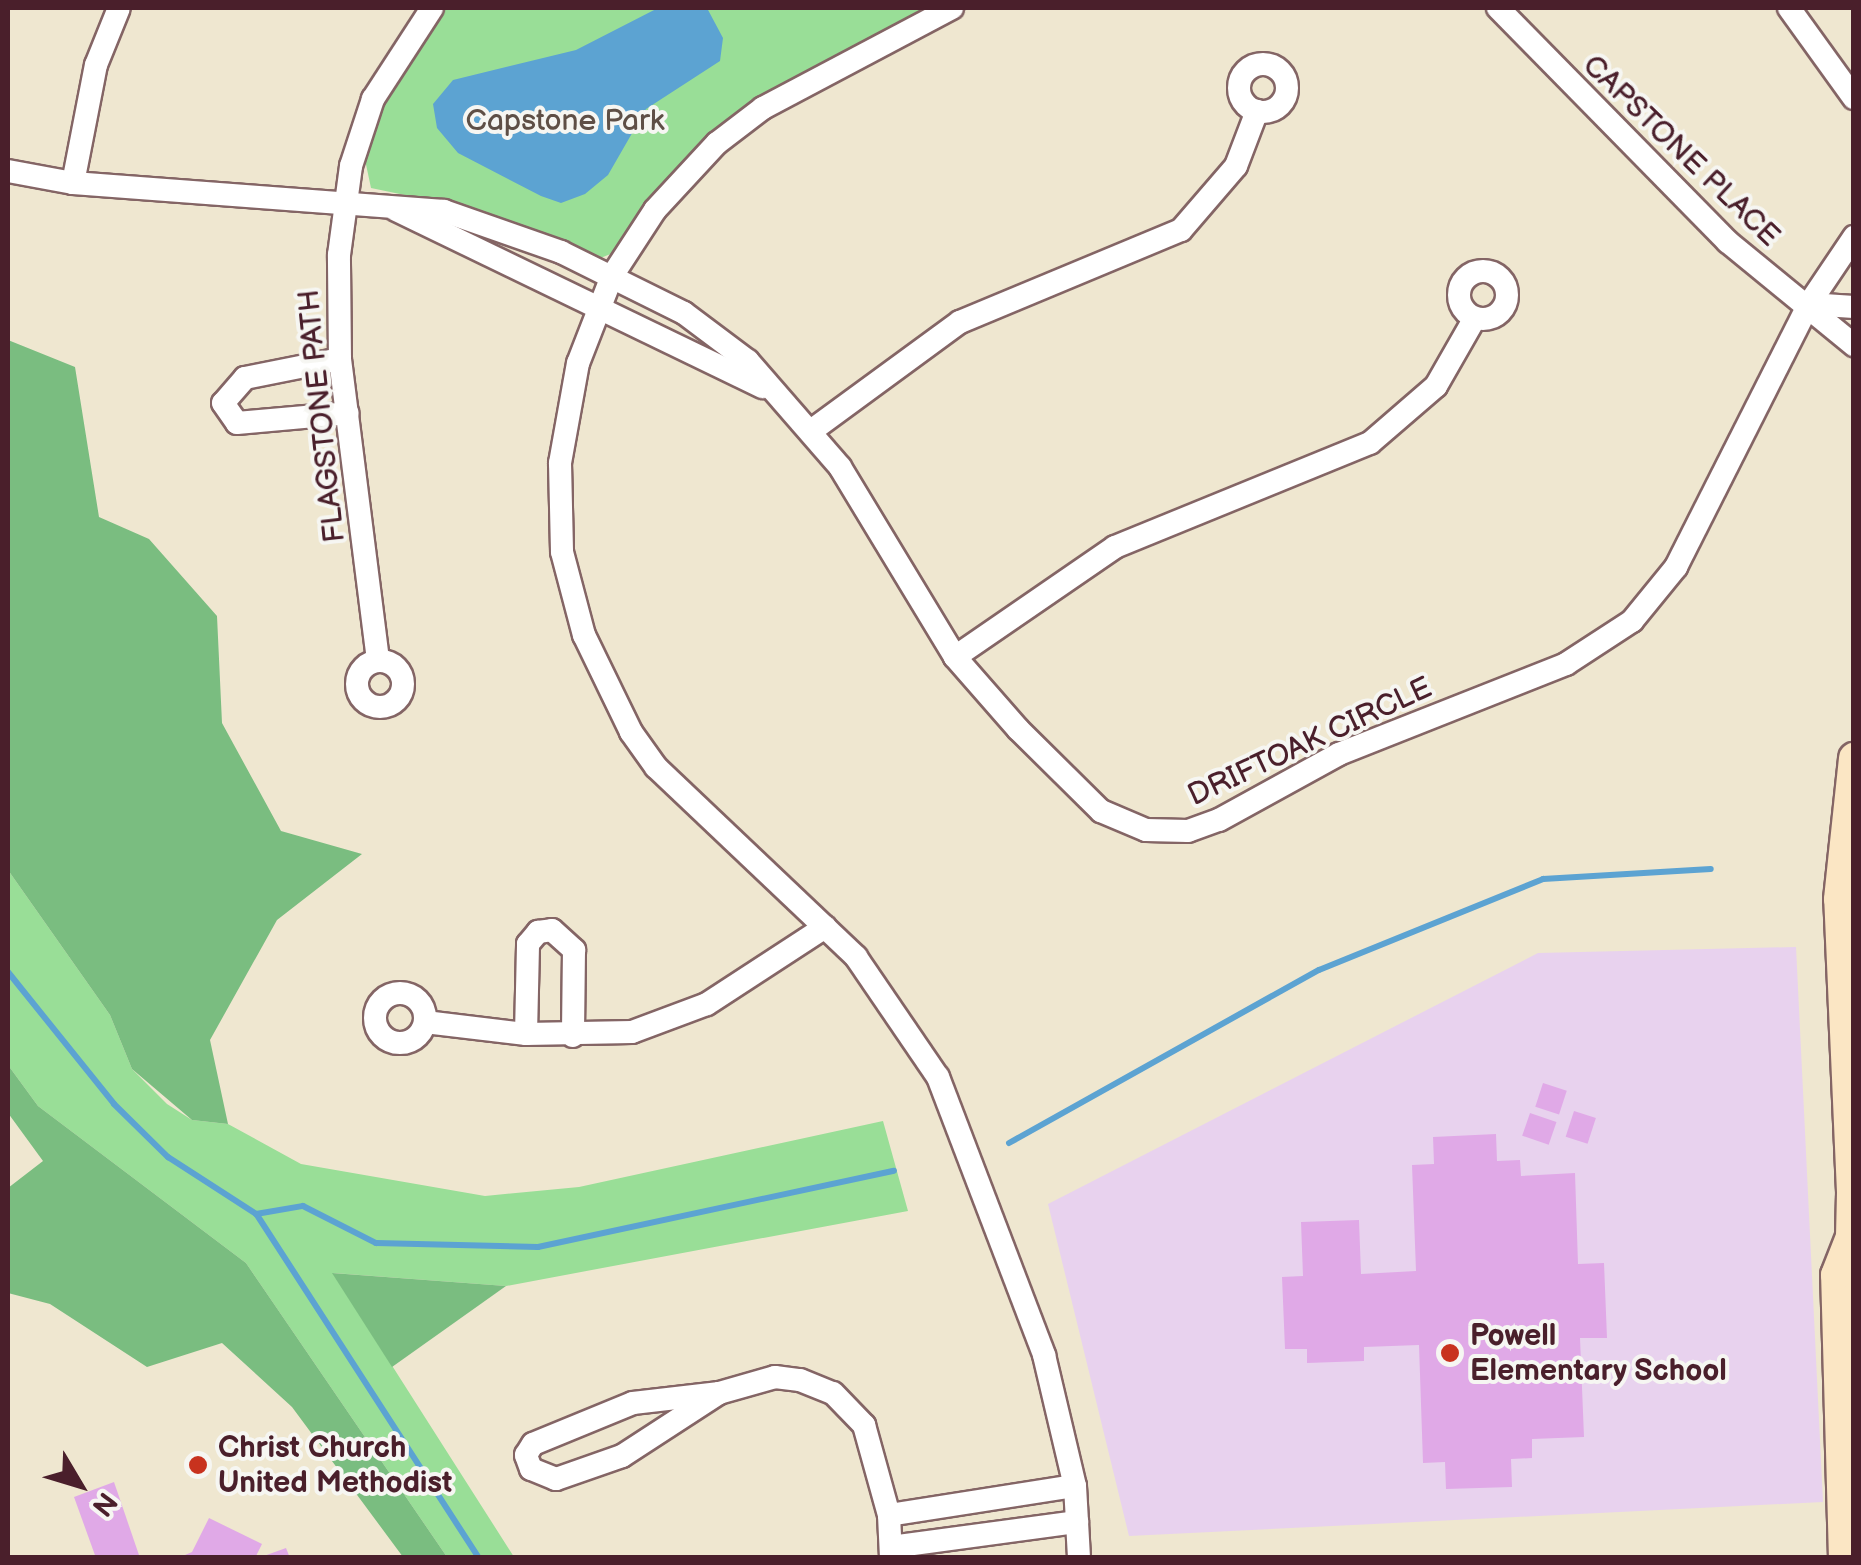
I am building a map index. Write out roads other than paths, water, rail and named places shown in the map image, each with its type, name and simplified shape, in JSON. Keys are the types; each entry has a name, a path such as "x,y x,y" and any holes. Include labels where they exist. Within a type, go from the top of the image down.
{"street":[{"path":"72,183 96,65 118,8"},
{"name":"FLAGSTONE PATH","path":"378,660 340,359 336,297 346,202 373,99 432,8"},
{"path":"952,8 793,90 717,143 654,210 612,276 578,363 560,463 562,552 584,635 612,704 656,767 825,927 891,1000 938,1077 1038,1338 1074,1486 1078,1558"},
{"name":"CAPSTONE PLACE","path":"1498,8 1728,242 1854,344"},
{"path":"1788,8 1854,98"},
{"path":"811,431 960,322 1181,230 1236,166 1257,111"},
{"path":"8,171 72,183 346,202 396,210"},
{"name":"DRIFTOAK CIRCLE","path":"396,210 466,216 612,276 725,341 811,431 859,494 908,587 956,657 1101,811 1146,830 1188,831 1219,820 1340,754 1566,664 1632,621 1676,567 1809,304 1854,236"},
{"name":"DRIFTOAK CIRCLE","path":"396,210 598,312 778,395"},
{"path":"1809,304 1854,307"},
{"path":"956,657 1116,546 1370,443 1436,386 1475,318"},
{"path":"340,359 245,378 224,403 237,423 348,413"},
{"path":"1844,1558 1836,1275 1852,1240 1852,1192 1839,899 1854,758"},
{"path":"425,1022 526,1034 632,1032 708,1004 825,927"},
{"path":"526,1034 528,944 538,932 552,930 574,950 573,1036"},
{"path":"719,1393 622,1456 556,1479 531,1470 526,1454 552,1432 634,1403 719,1393 775,1376 833,1393 864,1425 889,1515 891,1552 1076,1522"},
{"path":"889,1515 1074,1486"}],"water":[{"path":"658,8 707,8 723,38 720,61 646,109 608,175 585,194 561,203 541,196 458,153 437,128 433,104 453,80 576,50"}],"waterway":[{"path":"1009,1143 1319,970 1543,879 1711,869"},
{"path":"8,972 114,1104 168,1157 256,1214 303,1206 376,1243 538,1247 894,1171"},
{"path":"257,1215 479,1558"}],"place":[{"name":"Powell Elementary School","path":"1450,1353"},
{"name":"Christ Church United Methodist","path":"198,1465"}],"park label":[{"name":"Capstone Park","path":"565,121"}]}
